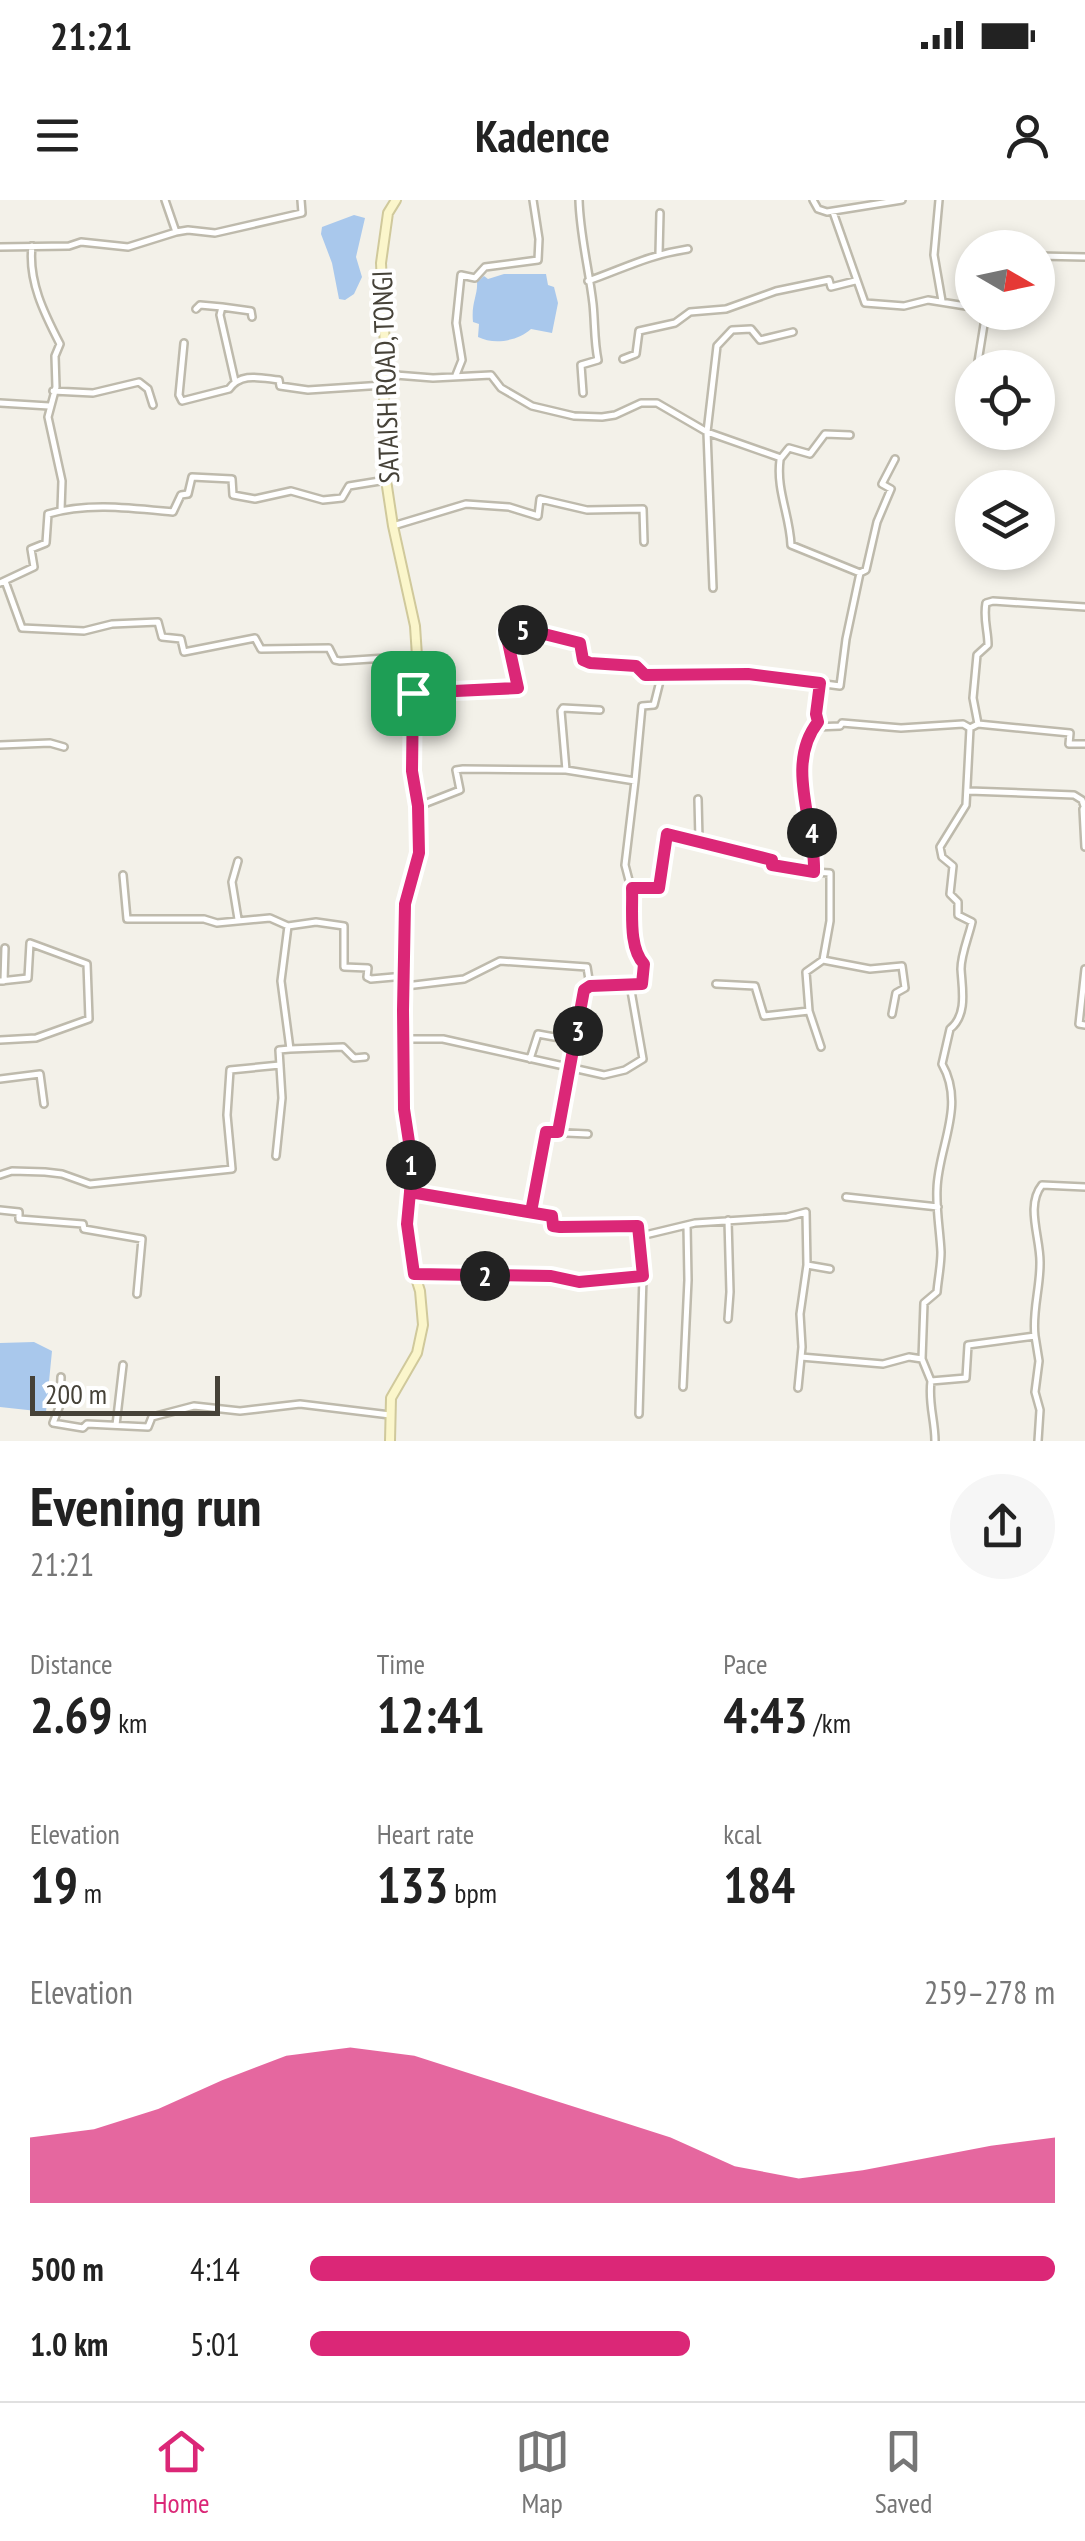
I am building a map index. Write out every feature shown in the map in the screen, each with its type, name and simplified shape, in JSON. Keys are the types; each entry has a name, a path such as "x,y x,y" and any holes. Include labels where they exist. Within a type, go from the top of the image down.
{"street":[{"path":"165,200 176,232"},
{"path":"0,248 69,246 81,242 128,248 176,232 215,234 302,213 301,200"},
{"name":"SATAISH ROAD, TONGI","path":"390,1441 394,1388 416,1352 423,1325 407,1224 411,1155 404,1109 405,904 419,853 418,806 412,771 417,656 415,626 386,480 383,374 381,262 388,214 396,200"},
{"path":"456,375 462,360 456,323 461,275 476,278 484,267 538,260 532,200"},
{"path":"579,200 579,228 594,306 592,322 598,360 581,365 584,393"},
{"path":"813,200 818,210 833,212 902,200"},
{"path":"939,200 934,255 942,302"},
{"path":"833,212 865,303 955,304"},
{"path":"658,254 660,213"},
{"path":"32,246 29,268 44,315 60,344 55,356 48,418 62,481 62,510"},
{"path":"588,281 658,254 688,249"},
{"path":"1055,256 1085,257"},
{"path":"623,359 636,354 640,330 674,323 690,312 726,309 776,291 829,280 831,288 855,280"},
{"path":"196,310 200,305 246,309 252,317"},
{"path":"222,307 220,314 235,381"},
{"path":"713,588 707,432 717,346 728,332 751,329 760,340 793,332"},
{"path":"184,343 180,400 202,398 249,377 279,380 280,386 308,390 384,385"},
{"path":"383,374 432,378 492,375 501,388 532,406 591,418 615,415 641,403 657,403 707,432 781,458"},
{"path":"54,391 93,394 139,382 148,389 153,405"},
{"path":"0,402 48,408 50,404"},
{"path":"850,435 825,434 810,454 789,448 781,458 780,491 791,546 860,573 866,570 877,522 891,489 882,484 895,459"},
{"path":"386,480 348,486 342,498 323,500 291,491 255,500 233,496 232,479 192,478 188,494 180,495 173,512 87,507 62,510 48,514 46,543 31,548 34,567 2,582 22,628 84,631 112,624 158,622 162,637 181,639 184,652 255,638 265,649 330,648 335,660 340,661 417,656"},
{"path":"393,526 466,504 509,507 538,516 540,500 586,510 643,509 644,542"},
{"path":"413,693 518,688 506,633 528,630 580,643 583,660 590,663 636,666 645,675 748,674 840,686 860,573"},
{"path":"978,724 972,698 977,655 988,645 986,604 993,601 1085,607"},
{"path":"558,1132 584,990 590,986 642,984 644,964 634,945 632,888 625,865 642,706 657,701 661,677"},
{"path":"814,872 815,846 802,785 806,744 818,722 820,683"},
{"path":"566,770 561,711 600,710"},
{"path":"815,727 842,723 902,728 963,724 970,728"},
{"path":"970,728 978,724 1070,732 1069,744 1085,744"},
{"path":"935,1441 931,1381 922,1359 924,1303 937,1292 939,1273 937,1188 940,1163 948,1145 951,1108 950,1078 942,1064 950,1029 956,1025 960,1012 965,984 961,967 972,922 958,915 958,902 950,894 952,866 942,857 940,847 966,806 970,728"},
{"path":"0,745 64,747"},
{"path":"418,806 460,790 456,770 566,770 635,780"},
{"path":"969,791 1074,795 1082,800 1084,809 1085,847"},
{"path":"698,800 699,840"},
{"path":"632,888 659,888 667,834 772,860 772,865 830,873 830,921 823,960 806,972 809,1012 821,1047"},
{"path":"238,861 232,882 238,919"},
{"path":"123,874 127,919 204,919 217,923 270,918 288,926 316,922 344,926 344,968 368,968 367,977 372,979 464,979 500,961 516,960 587,967 590,986"},
{"path":"288,926 280,981 290,1049"},
{"path":"0,1040 36,1038 88,1019 87,964 30,942 28,978 2,981 5,948"},
{"path":"823,960 877,970 902,966 905,988 896,994 892,1014"},
{"path":"1085,969 1078,1024 1085,1025"},
{"path":"716,984 755,986 764,1016 809,1012"},
{"path":"406,1039 443,1039 604,1075 625,1070 643,1059 630,985"},
{"path":"530,1060 538,1034 576,1041"},
{"path":"276,1156 282,1098 279,1050 342,1047 354,1058 365,1057"},
{"path":"0,1175 15,1170 45,1172 90,1184 232,1169 227,1115 230,1070 280,1064"},
{"path":"0,1079 40,1074 44,1104"},
{"path":"531,1212 546,1132 588,1134"},
{"path":"1038,1441 1040,1410 1034,1392 1039,1361 1033,1319 1041,1260 1034,1221 1037,1190 1042,1184 1085,1186"},
{"path":"410,1192 552,1216 553,1226 638,1226 643,1276 639,1414"},
{"path":"846,1197 938,1207"},
{"path":"0,1210 20,1212 19,1219 83,1224 84,1229 142,1239 137,1294"},
{"path":"640,1236 686,1225 780,1218 806,1212 808,1265 800,1314 798,1388"},
{"path":"728,1220 728,1319"},
{"path":"682,1387 688,1280 686,1225"},
{"path":"808,1265 830,1269"},
{"path":"414,1274 551,1276 579,1282 643,1276"},
{"path":"931,1381 966,1378 968,1345 1035,1336"},
{"path":"801,1357 884,1364 909,1356 922,1359"},
{"path":"116,1425 123,1365"},
{"path":"61,1377 60,1405 53,1423 83,1428 87,1424 148,1427 152,1417 194,1406 240,1412 300,1404 390,1415"}],"water":[{"path":"354,215 365,218 356,257 362,277 354,294 345,300 339,299 321,234 322,227"},
{"path":"504,274 546,274 558,303 552,333 531,329 513,339 478,337 479,324 473,322 477,282 484,276 488,279"},
{"path":"34,1342 52,1351 46,1412 0,1407 0,1343"}],"route":[{"path":"413,693 412,771 418,806 419,853 405,904 403,1010 410,1192 460,1202 552,1216 553,1226 638,1226 643,1276 579,1282 551,1276 414,1274 407,1224 410,1192 531,1212 546,1132 558,1132 584,990 590,986 642,984 644,964 634,945 632,888 659,888 667,834 772,860 772,865 814,872 815,846 802,785 806,744 818,722 820,683 748,674 645,675 636,666 590,663 583,660 580,643 528,630 506,633 518,688 413,693"}]}
